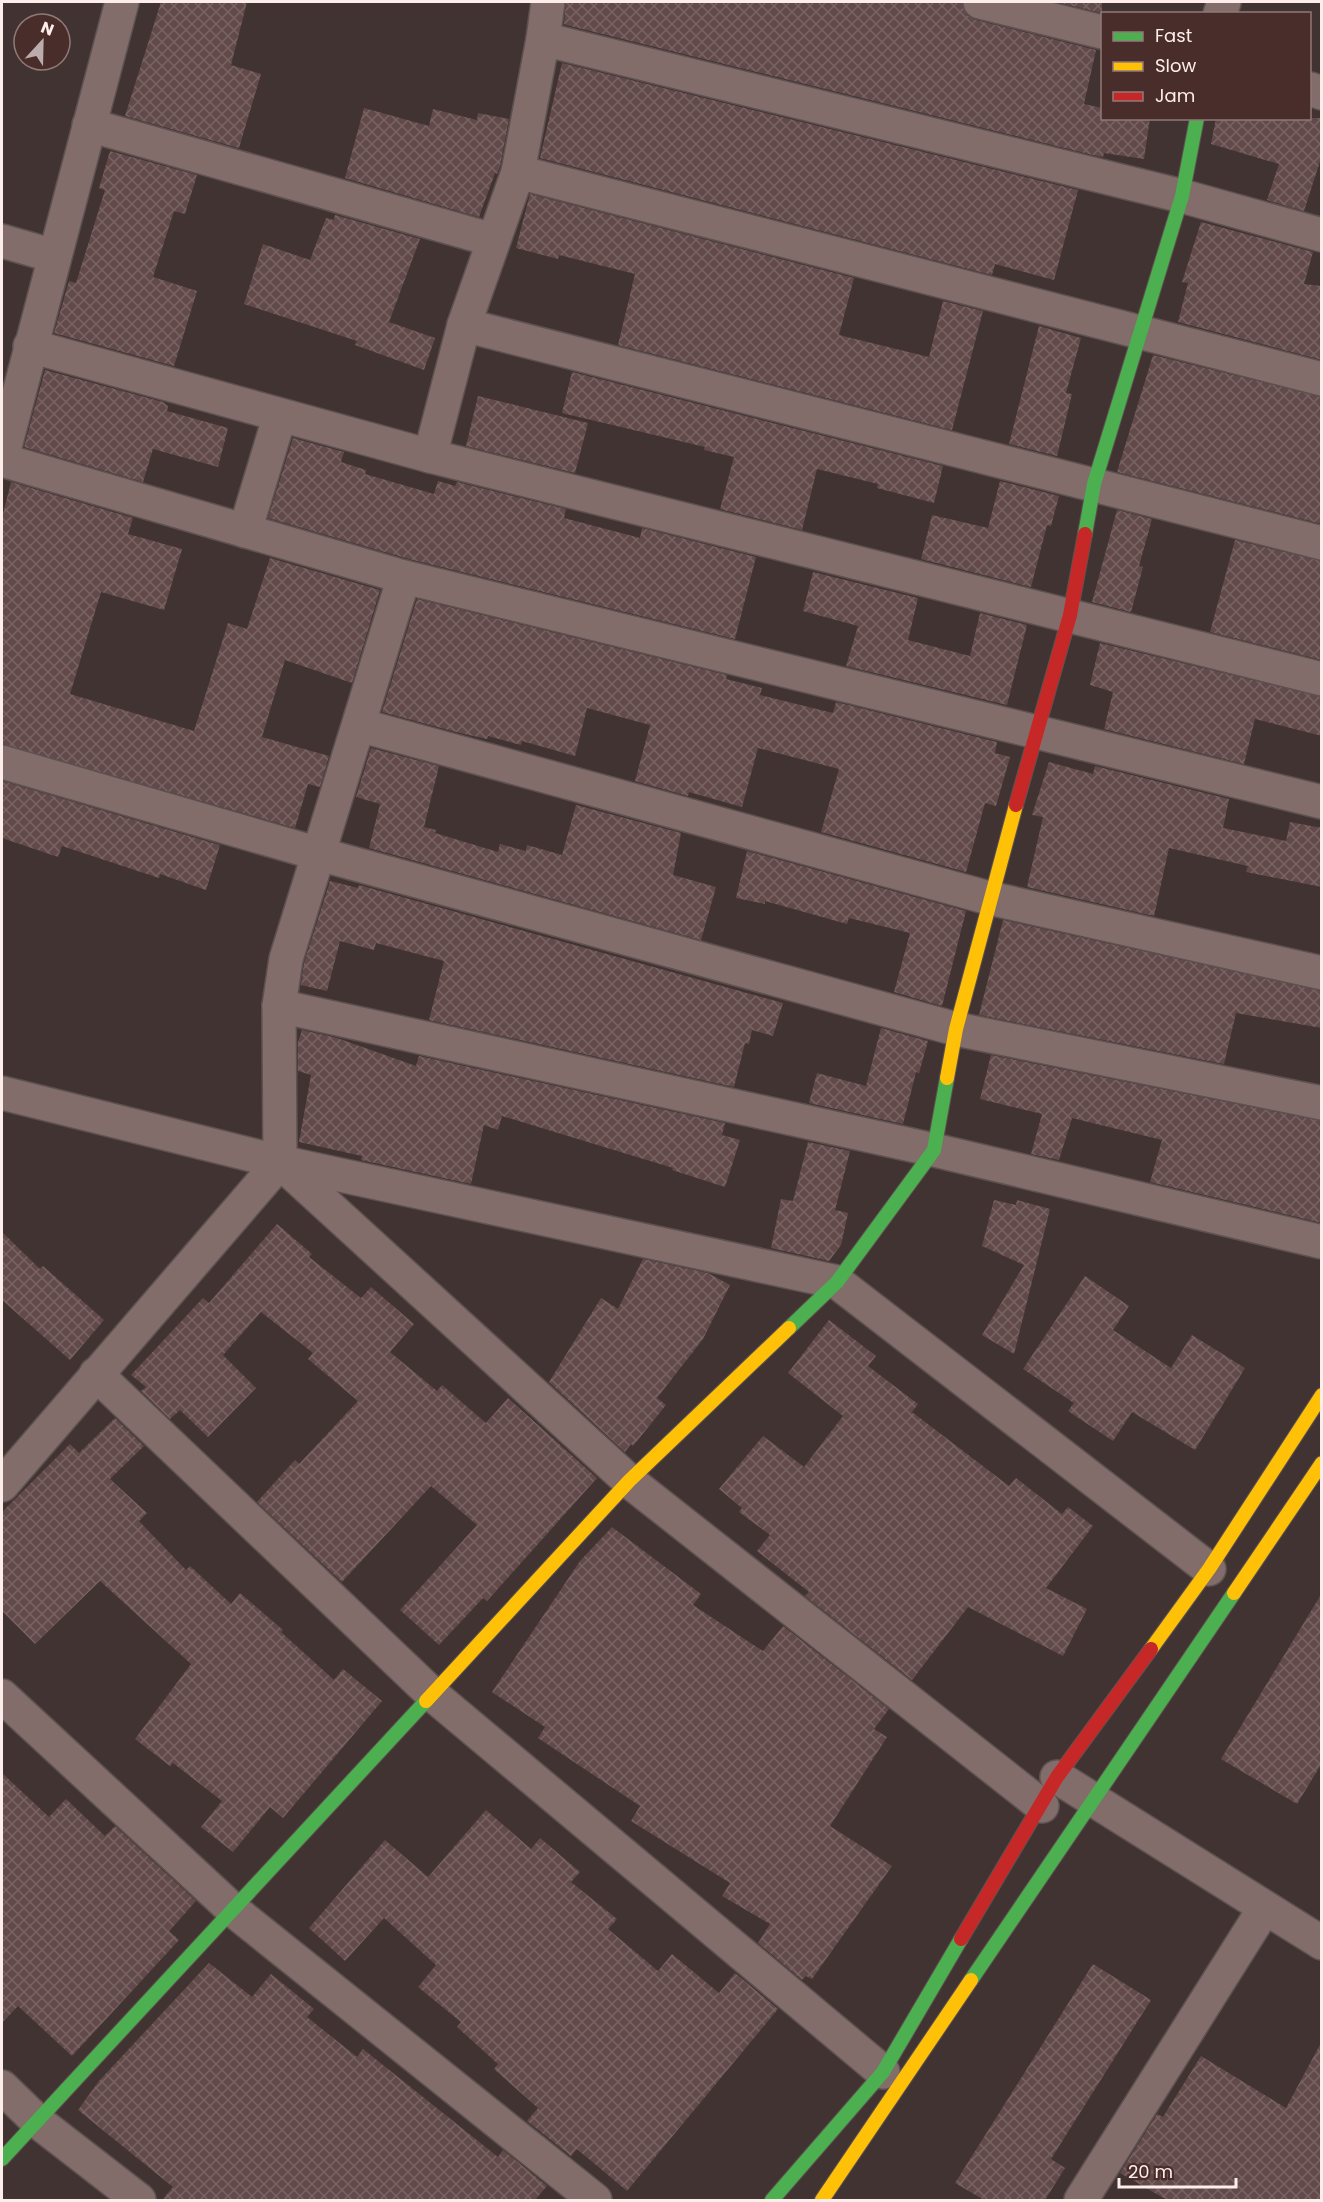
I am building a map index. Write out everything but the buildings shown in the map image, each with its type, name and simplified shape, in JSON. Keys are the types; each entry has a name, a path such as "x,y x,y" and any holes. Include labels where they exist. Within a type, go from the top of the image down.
{"street":[{"path":"122,2 2,459 405,577 1322,802"},
{"path":"430,456 464,326 518,172 548,2"},
{"path":"980,2 1101,32"},
{"path":"543,39 1182,196 1322,235"},
{"path":"2,2159 434,1695 629,1481 837,1282 934,1150 956,1029 989,898 1034,733 1070,615 1094,484 1182,196 1197,120"},
{"path":"89,125 493,240"},
{"path":"518,172 1140,330 1322,379"},
{"path":"2,241 54,256"},
{"path":"464,326 1322,543"},
{"path":"30,346 430,456 1322,679"},
{"path":"245,531 280,415"},
{"path":"2,1485 279,1162 279,1006 286,959 405,577"},
{"path":"359,725 989,898 1322,973"},
{"path":"2,762 319,854 956,1029 1322,1103"},
{"path":"279,1006 934,1150 1322,1242"},
{"path":"2,1093 279,1162 837,1282 1209,1569"},
{"path":"279,1162 629,1481 1042,1806"},
{"path":"96,1374 434,1695 883,2072"},
{"path":"772,2200 883,2072 1042,1806 1057,1777 1209,1569 1322,1395"},
{"path":"797,2169 830,2197 1093,1800 1322,1463"},
{"path":"2,1696 233,1910 595,2200"},
{"path":"1057,1777 1264,1909 1322,1943"},
{"path":"1081,2200 1264,1909"},
{"path":"2,2087 37,2121 139,2200"}],"traffic: fast":[{"path":"1085,534 1094,484 1182,196 1197,120"},
{"path":"789,1328 837,1282 934,1150 947,1078"},
{"path":"971,1980 1234,1593"},
{"path":"2,2159 426,1701"},
{"path":"772,2200 883,2072 961,1939"}],"traffic: slow":[{"path":"947,1078 956,1029 1016,805"},
{"path":"426,1701 629,1481 789,1328"},
{"path":"1151,1649 1209,1569 1322,1395"},
{"path":"1234,1593 1322,1463"},
{"path":"822,2200 971,1980"}],"traffic: jam":[{"path":"1016,805 1070,615 1085,534"},
{"path":"961,1939 1057,1777 1151,1649"}]}
